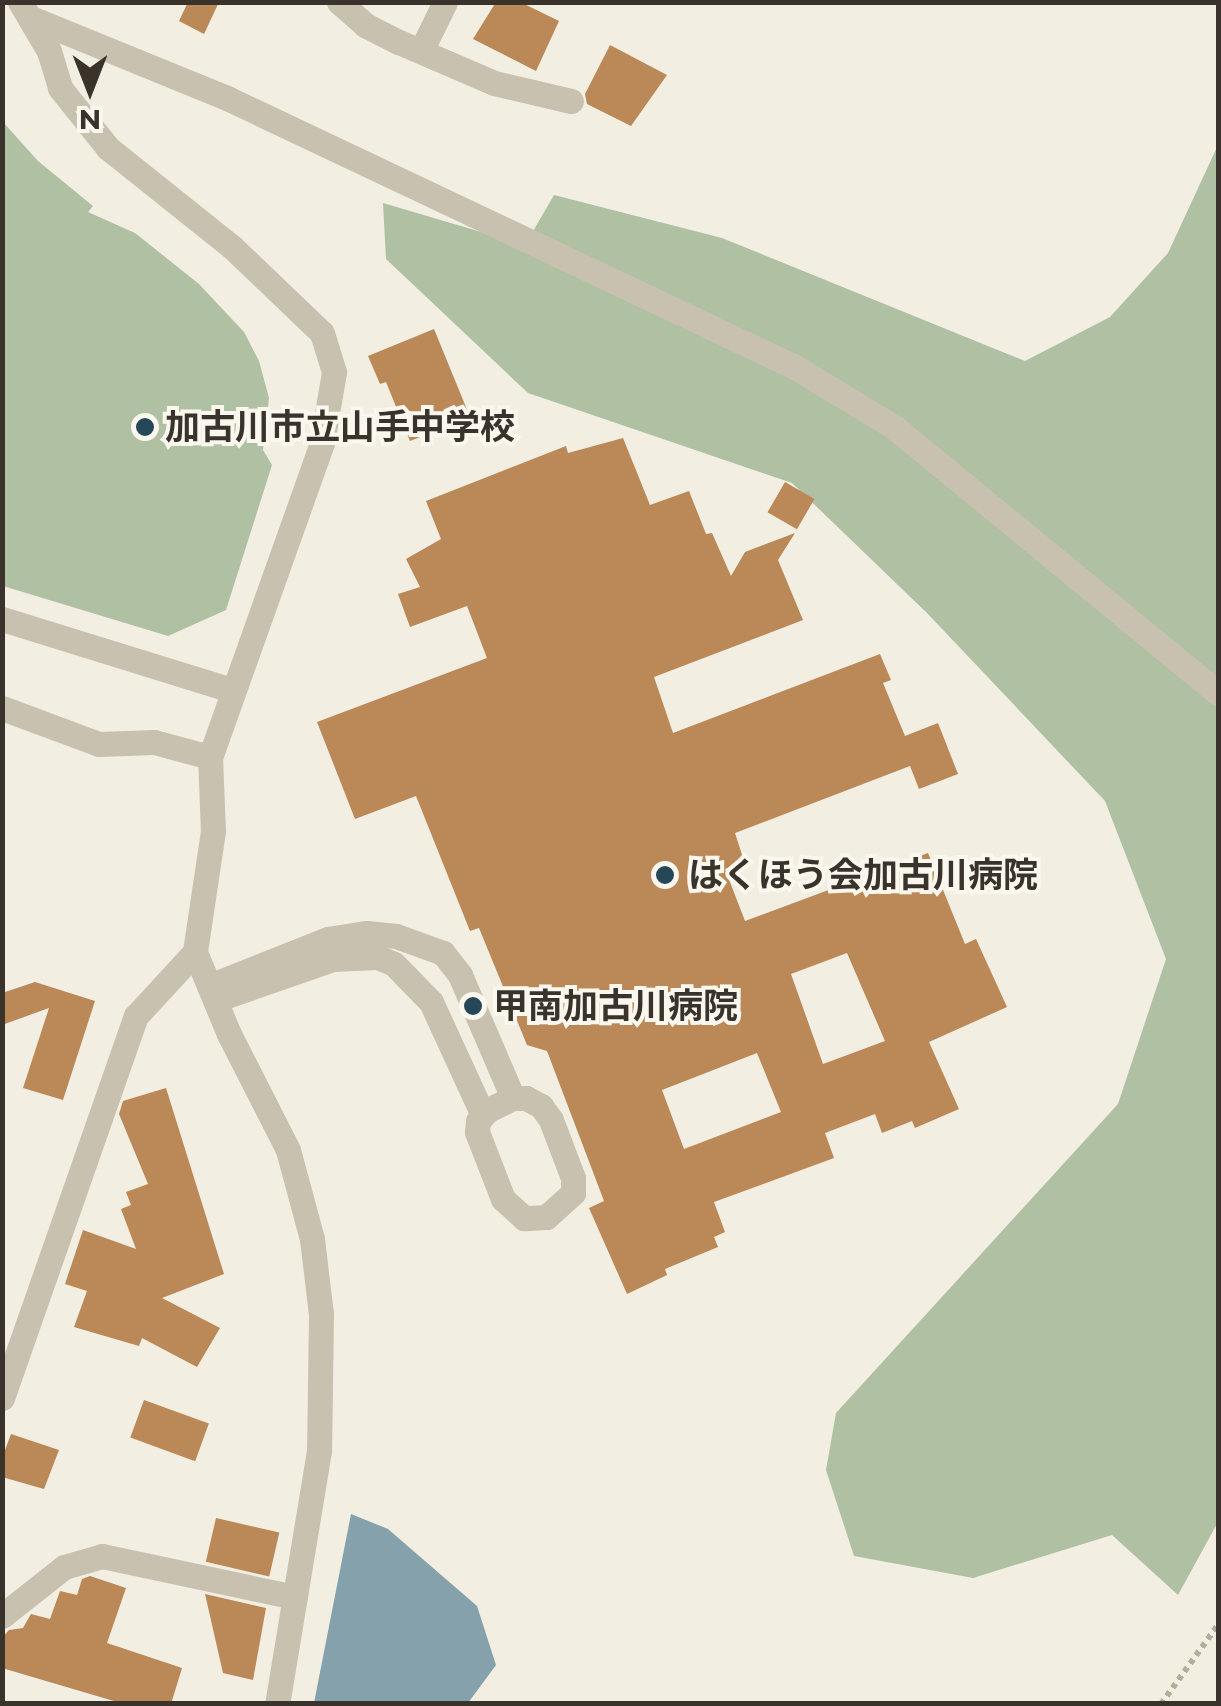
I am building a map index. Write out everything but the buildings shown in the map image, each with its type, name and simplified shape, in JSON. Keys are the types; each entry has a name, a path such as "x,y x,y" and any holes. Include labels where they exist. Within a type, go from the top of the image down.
{"street":[{"path":"26,10 53,2"},
{"path":"339,2 365,24 494,83 571,102"},
{"path":"422,49 445,2"},
{"path":"26,10 49,50 60,88 108,148 232,248 322,333 334,372 322,443 210,757 213,831 195,952 288,1150 312,1239 320,1314 319,1452 277,1704"},
{"path":"26,10 227,98 795,367 894,427 1218,693"},
{"path":"2,619 201,677 232,690"},
{"path":"2,708 99,744 154,742 210,757"},
{"path":"212,993 328,940 367,933 426,944 443,953 460,975 513,1098"},
{"path":"2,1398 136,1016 195,952"},
{"path":"212,993 333,958 378,957 394,964 431,1002 484,1115"},
{"path":"513,1098 526,1098 541,1106 573,1178 572,1193 546,1216 524,1218 502,1198 478,1132 484,1115 513,1098"},
{"path":"2,1616 64,1567 102,1556 295,1597"}],"path":[{"path":"1162,1704 1218,1625"}],"green space":[{"name":"加古川市立山手中学校","path":"3,122 38,161 93,206 88,212 135,233 199,284 244,332 259,361 269,398 263,450 272,465 226,610 168,636 3,586"},
{"path":"1218,145 1218,1522 1178,1595 1112,1535 973,1578 854,1556 826,1470 836,1413 1118,1104 1166,959 1105,801 927,613 792,483 528,393 386,259 383,203 525,245 554,195 722,238 1025,361 1110,317 1168,253"}],"water":[{"path":"351,1514 388,1529 477,1606 496,1665 468,1703 314,1703"}],"place":[{"name":"加古川市立山手中学校","path":"145,427"},
{"name":"はくほう会加古川病院","path":"665,875"},
{"name":"甲南加古川病院","path":"473,1006"}]}
